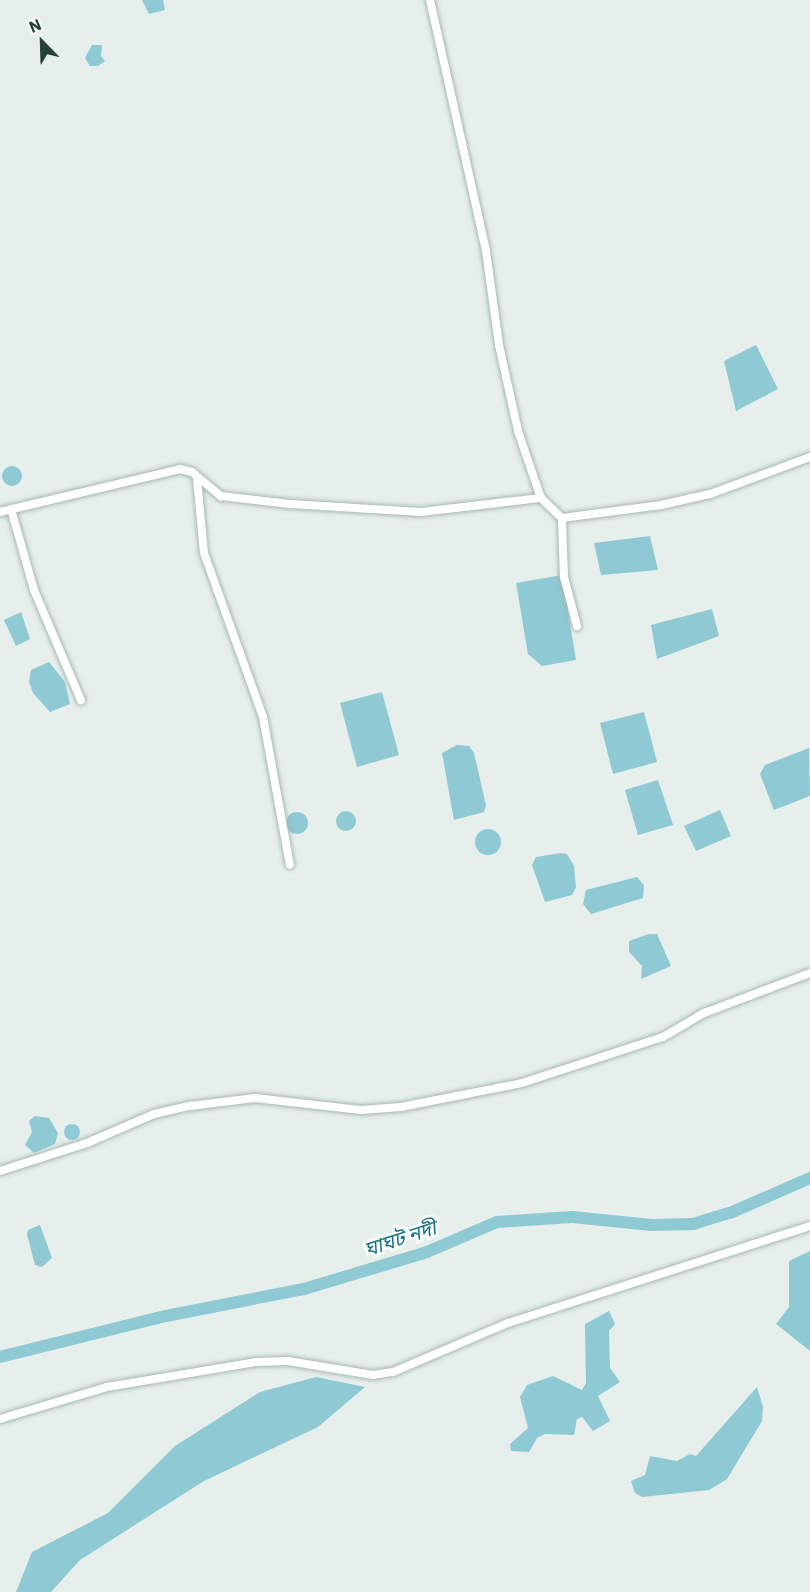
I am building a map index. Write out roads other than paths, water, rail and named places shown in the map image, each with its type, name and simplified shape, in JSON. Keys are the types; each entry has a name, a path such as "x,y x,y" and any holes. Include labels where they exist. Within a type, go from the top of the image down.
{"street":[{"path":"430,0 486,251 502,356 518,431 542,498 562,518 564,577 577,626"},
{"path":"562,518 661,505 710,495 810,457"},
{"path":"0,512 166,470 180,469 221,495 377,512 422,512 542,498"},
{"path":"197,479 204,553 263,717 290,865"},
{"path":"11,508 34,590 81,700"},
{"path":"0,1171 87,1143 154,1114 190,1107 255,1098 361,1110 401,1107 522,1083 663,1037 704,1013 810,973"},
{"path":"0,1419 107,1387 257,1362 288,1361 373,1375 393,1372 508,1323 810,1226"}],"water":[{"path":"142,0 163,0 165,10 149,14"},
{"path":"92,45 102,45 101,56 105,61 98,66 90,66 85,58"},
{"path":"756,345 778,389 736,411 724,361"},
{"path":"8,466 16,466 22,472 22,480 16,486 8,486 2,480 2,472"},
{"path":"650,536 658,570 601,575 594,543"},
{"path":"562,575 576,660 542,666 528,654 516,583"},
{"path":"712,609 719,636 657,659 651,625"},
{"path":"21,612 30,639 16,646 4,620"},
{"path":"49,662 65,682 70,704 50,712 33,693 29,682 31,670"},
{"path":"382,692 399,755 357,767 340,703"},
{"path":"644,712 657,762 613,774 600,723"},
{"path":"457,745 469,746 474,753 486,805 484,812 454,820 442,753"},
{"path":"809,748 810,796 774,810 760,774 765,765"},
{"path":"658,780 673,825 638,835 625,790"},
{"path":"720,810 731,836 696,851 684,826"},
{"path":"346,811 353,814 356,821 353,828 346,831 339,828 336,821 339,814"},
{"path":"297,812 305,815 308,823 305,831 297,834 289,831 286,823 289,815"},
{"path":"488,829 497,833 501,842 497,851 488,855 479,851 475,842 479,833"},
{"path":"567,854 574,866 576,887 572,895 545,902 532,865 536,857"},
{"path":"637,877 644,885 643,898 591,914 583,904 586,890"},
{"path":"649,934 657,934 671,966 641,979 642,966 629,952 629,941"},
{"path":"35,1116 49,1118 58,1133 55,1144 34,1153 25,1145 32,1132 29,1121"},
{"path":"69,1124 75,1124 80,1132 78,1138 69,1140 64,1135 64,1129"},
{"path":"40,1225 52,1258 42,1267 35,1265 27,1234 28,1230"},
{"path":"810,1251 810,1351 776,1324 789,1307 789,1261"},
{"path":"609,1311 615,1324 609,1331 610,1368 620,1382 598,1396 610,1421 593,1431 582,1417 577,1419 574,1435 545,1434 537,1438 529,1452 511,1451 510,1444 528,1428 520,1397 527,1385 553,1376 582,1390 586,1383 585,1324"},
{"path":"316,1377 365,1387 318,1427 204,1481 80,1560 51,1592 16,1592 32,1552 108,1513 175,1446 260,1392"},
{"path":"757,1387 763,1407 762,1421 727,1479 709,1490 642,1497 635,1493 631,1481 645,1475 650,1456 677,1461 690,1454 696,1456"}],"waterway":[{"name":"ঘাঘট নদী","path":"0,1357 166,1316 304,1289 427,1252 497,1222 572,1217 652,1225 693,1224 730,1213 810,1178"}]}
